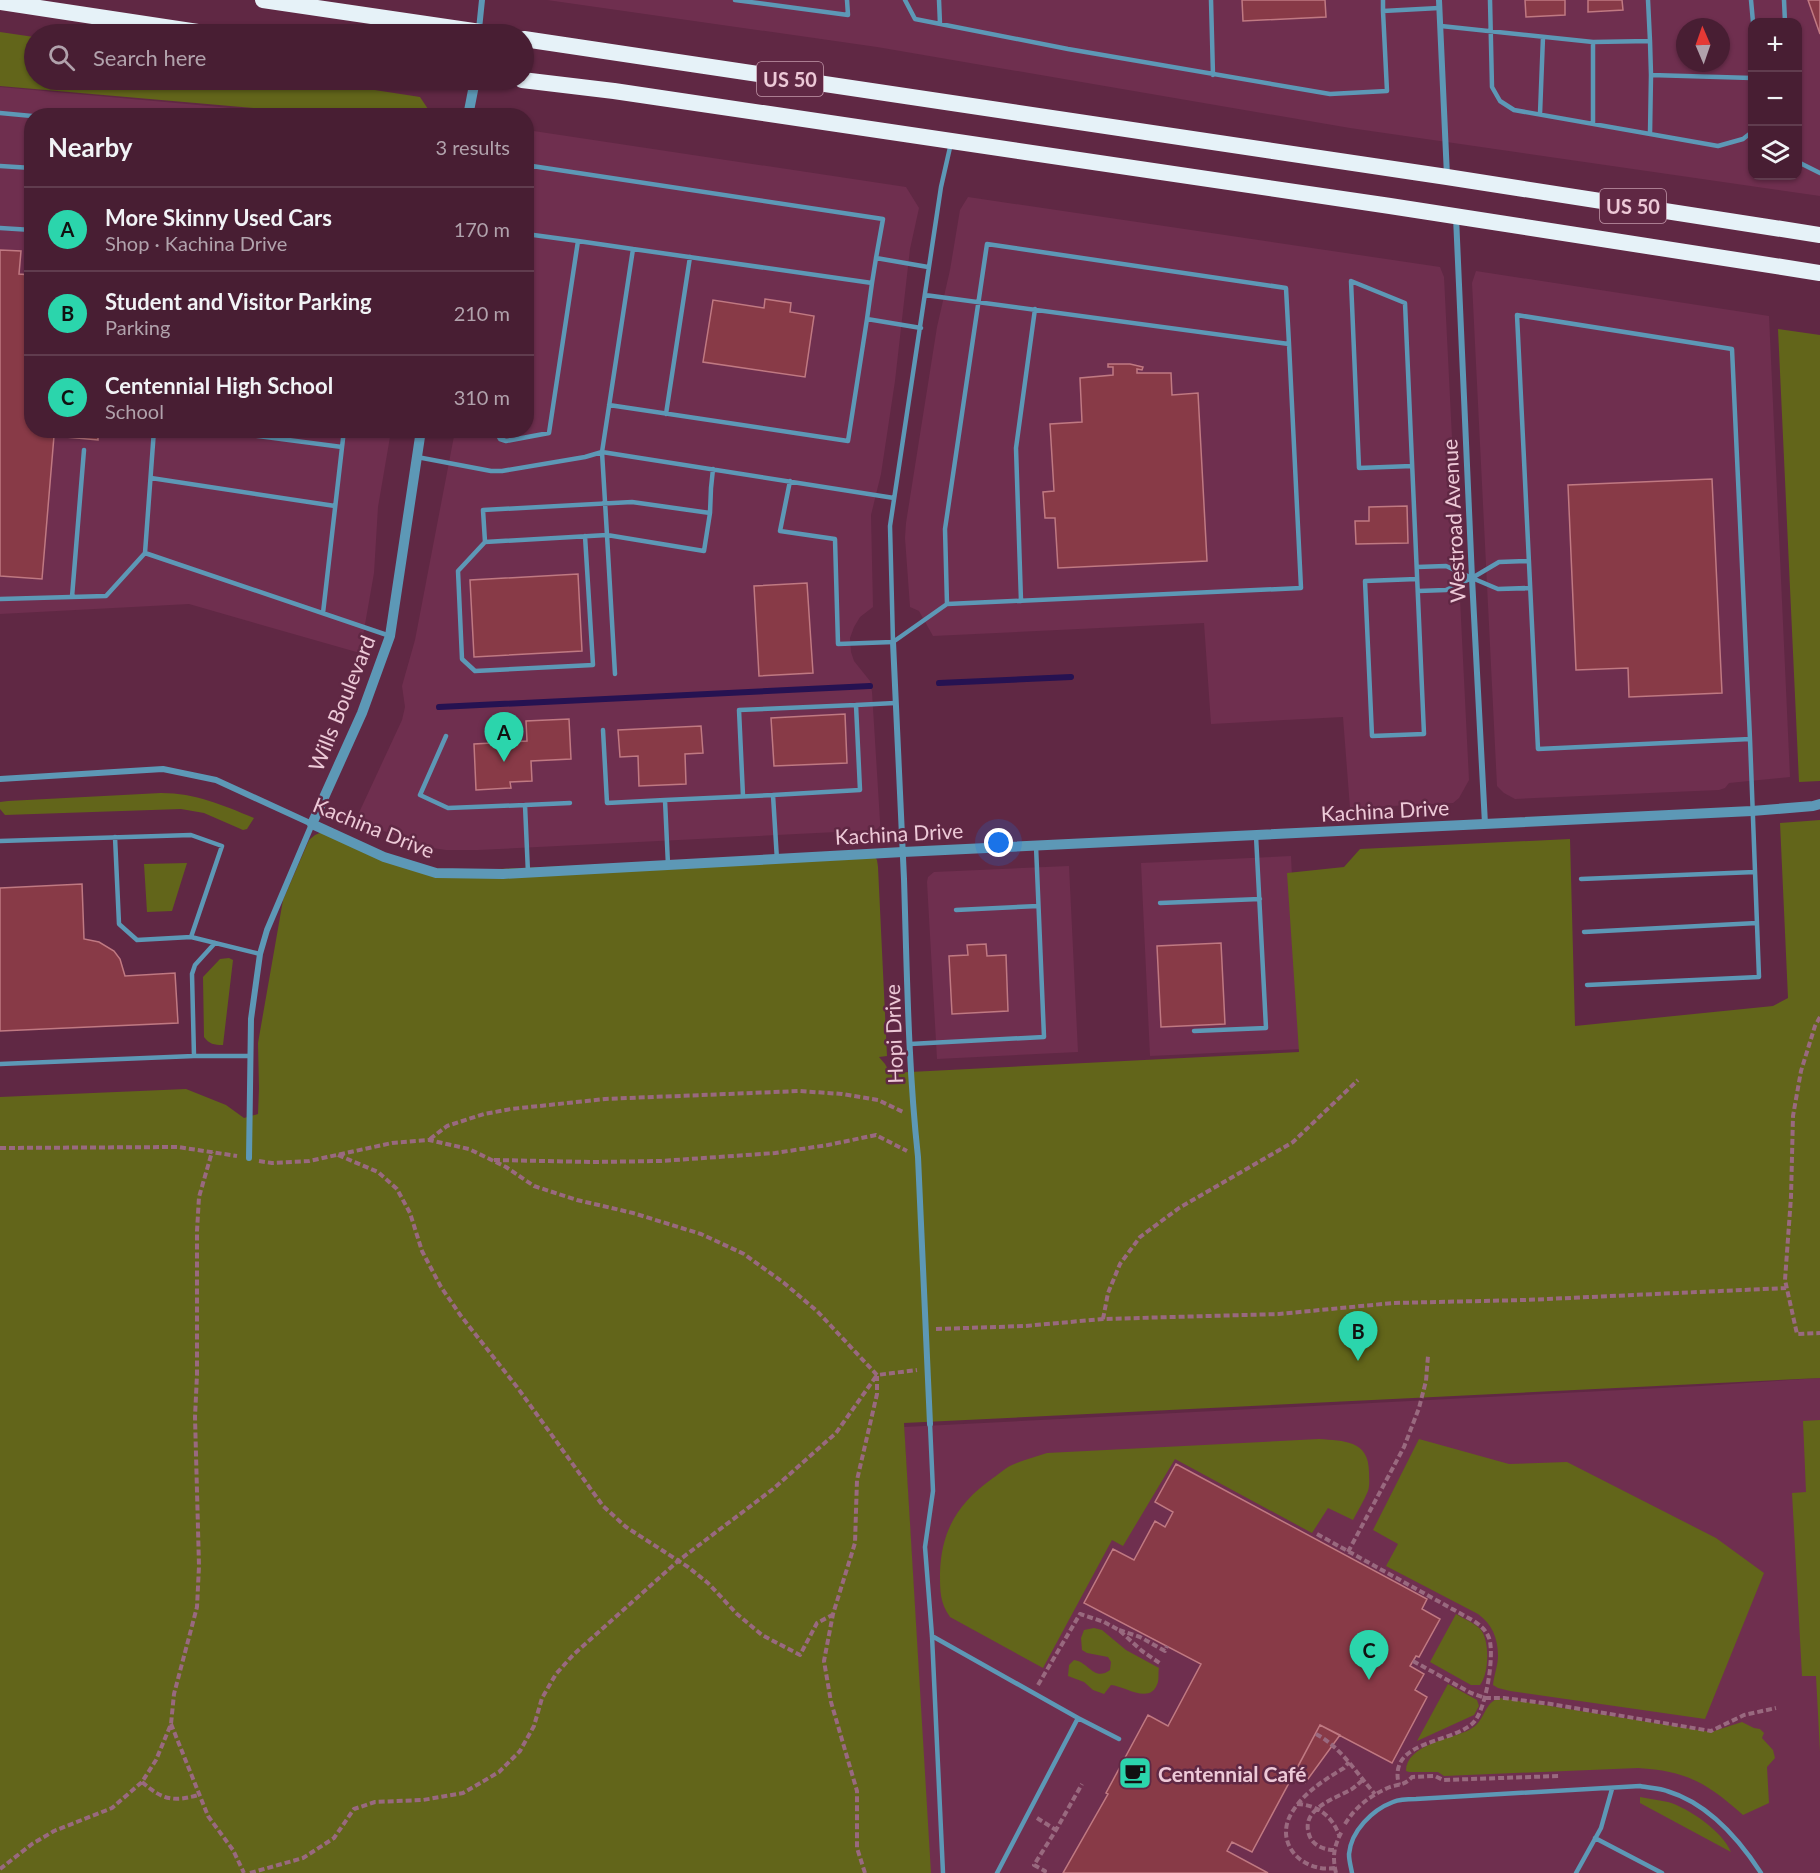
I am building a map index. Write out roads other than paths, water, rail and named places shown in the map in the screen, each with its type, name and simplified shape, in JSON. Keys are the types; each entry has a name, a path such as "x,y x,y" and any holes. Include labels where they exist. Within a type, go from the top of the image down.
{"highway":[{"path":"263,0 419,24"},
{"path":"0,2 145,24"},
{"name":"US 50","path":"534,40 1820,235"},
{"name":"US 50","path":"534,82 951,141 1820,273"}],"street":[{"path":"482,0 483,24"},
{"path":"1439,0 1447,177"},
{"path":"470,108 473,90"},
{"name":"Westroad Avenue","path":"1456,217 1485,824"},
{"name":"Wills Boulevard","path":"249,1158 250,1019 260,954 267,930 362,713 390,636 420,438"},
{"name":"Hopi Drive","path":"893,642 913,1116 918,1157 930,1424"},
{"name":"Kachina Drive","path":"0,779 163,769 216,780 384,857 436,873 528,873 903,852 1752,812 1820,804"}],"lane":[{"path":"735,0 848,15 847,0"},
{"path":"905,0 915,19 1213,75 1330,94 1387,91 1383,0"},
{"path":"939,0 940,24"},
{"path":"1211,0 1213,75"},
{"path":"1490,0 1492,87 1500,101 1514,110 1718,146 1743,140 1748,136"},
{"path":"1648,0 1651,75 1650,134"},
{"path":"1751,0 1753,18"},
{"path":"1784,0 1785,18"},
{"path":"1383,10 1439,8"},
{"path":"1440,26 1593,42 1650,41"},
{"path":"1540,114 1543,37"},
{"path":"1593,42 1593,123"},
{"path":"1651,75 1748,78"},
{"path":"0,113 24,115"},
{"path":"893,642 890,526 928,267 951,141"},
{"path":"1802,164 1820,173"},
{"path":"0,166 24,168"},
{"path":"534,166 883,219 848,441 609,405"},
{"path":"0,228 24,230"},
{"path":"534,235 872,283"},
{"path":"534,436 549,433 578,241"},
{"path":"790,481 780,531 835,539 838,644 893,642 947,604 1301,588 1286,288 987,244 945,529 947,604"},
{"path":"615,674 602,452 633,249"},
{"path":"666,414 690,257"},
{"path":"876,258 928,267"},
{"path":"1412,466 1359,468 1351,281 1405,303 1424,734 1372,736 1365,581 1417,579"},
{"path":"925,295 1289,344"},
{"path":"1022,601 1016,448 1035,309"},
{"path":"1587,985 1759,977 1750,739 1732,349 1517,315 1538,748 1750,739"},
{"path":"867,319 921,327"},
{"path":"0,599 106,596 145,553 154,438"},
{"path":"273,438 342,447"},
{"path":"323,613 343,438"},
{"path":"499,438 506,441 522,438"},
{"path":"72,597 84,450"},
{"path":"417,457 502,471 602,452 894,498"},
{"path":"585,536 592,664 475,671 462,659 458,571 485,542 585,536 607,535 704,551 710,513 713,469"},
{"path":"151,478 335,506"},
{"path":"485,542 483,510 632,502 710,513"},
{"path":"145,553 390,636"},
{"path":"1418,591 1446,590 1499,562 1529,561"},
{"path":"1417,567 1446,566 1498,589 1530,588"},
{"path":"743,796 739,710 895,703"},
{"path":"603,730 607,803 860,790 856,705"},
{"path":"446,736 420,795 448,808 570,803"},
{"path":"773,795 777,860"},
{"path":"665,800 668,865"},
{"path":"525,805 528,873"},
{"path":"0,841 191,835 222,846 191,937"},
{"path":"1194,1031 1266,1028 1256,836"},
{"path":"115,837 119,924 137,940 191,937 260,954"},
{"path":"910,1044 1044,1037 1036,846"},
{"path":"1581,879 1755,872"},
{"path":"1160,903 1260,899"},
{"path":"956,910 1038,906"},
{"path":"1584,932 1757,923"},
{"path":"194,1056 192,974 195,965 215,943"},
{"path":"0,1064 249,1056"},
{"path":"930,1424 933,1491 925,1547 932,1636 943,1873"},
{"path":"932,1636 1119,1739"},
{"path":"997,1873 1078,1718"},
{"path":"1352,1873 1349,1852 1356,1834 1366,1819 1394,1801 1640,1786 1667,1791 1695,1802 1734,1838 1761,1873"},
{"path":"1575,1873 1600,1828 1612,1789"},
{"path":"1595,1838 1662,1873"}],"waterway":[{"path":"939,683 1071,677"},
{"path":"439,707 870,686"}],"place":[{"name":"More Skinny Used Cars","path":"504,762"},
{"name":"Student and Visitor Parking","path":"1358,1361"},
{"name":"Centennial High School","path":"1369,1680"},
{"name":"Centennial Café","path":"1135,1773"}]}
